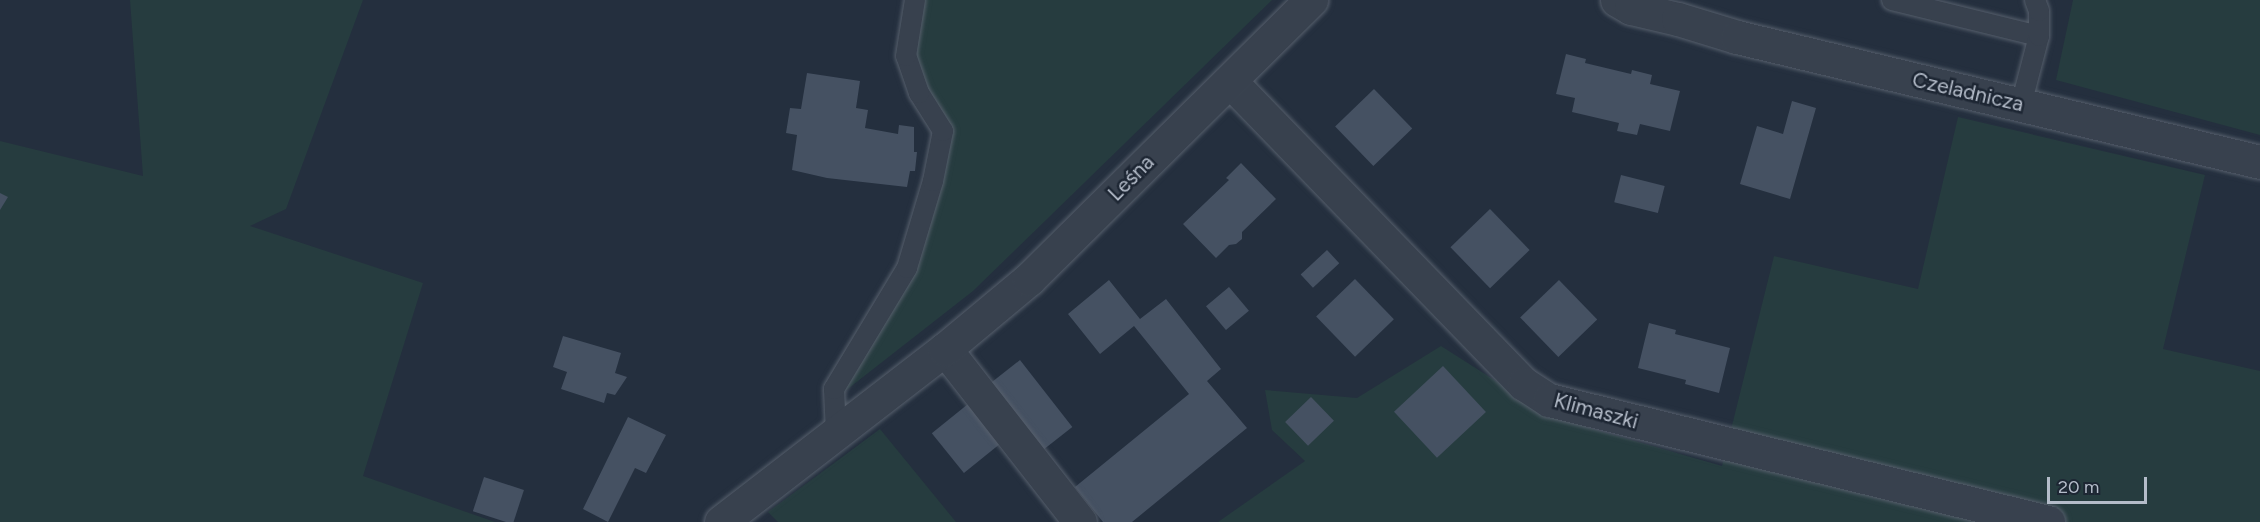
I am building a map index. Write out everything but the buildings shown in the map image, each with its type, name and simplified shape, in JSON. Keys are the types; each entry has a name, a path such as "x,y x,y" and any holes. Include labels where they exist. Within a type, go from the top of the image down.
{"street":[{"name":"Leśna","path":"721,522 945,349 1029,279 1311,0"},
{"name":"Czeladnicza","path":"1617,0 1631,8 1668,9 1737,37 2260,162"},
{"name":"Klimaszki","path":"1230,81 1524,384 1549,400 2048,522"},
{"path":"945,349 1080,522"}],"lane":[{"path":"836,432 834,389 907,268 933,181 943,131 919,93 906,56 915,0"},
{"path":"1892,0 1937,6 2039,36"},
{"path":"2021,105 2039,36 2039,10 2035,0"}],"green space":[{"path":"130,0 363,0 286,209 250,226 423,283 363,476 495,522 0,522 0,141 143,176"},
{"path":"915,0 1272,0 973,291 840,395 907,268 943,131 906,56"},
{"path":"2073,0 2260,0 2260,135 2056,80"},
{"path":"1958,117 2205,175 2163,349 2260,371 2260,522 1218,522 1305,461 1272,430 1265,390 1357,398 1441,346 1507,388 1586,427 1722,466 1774,256 1918,289"},
{"path":"880,429 956,522 778,522 768,512"}]}
